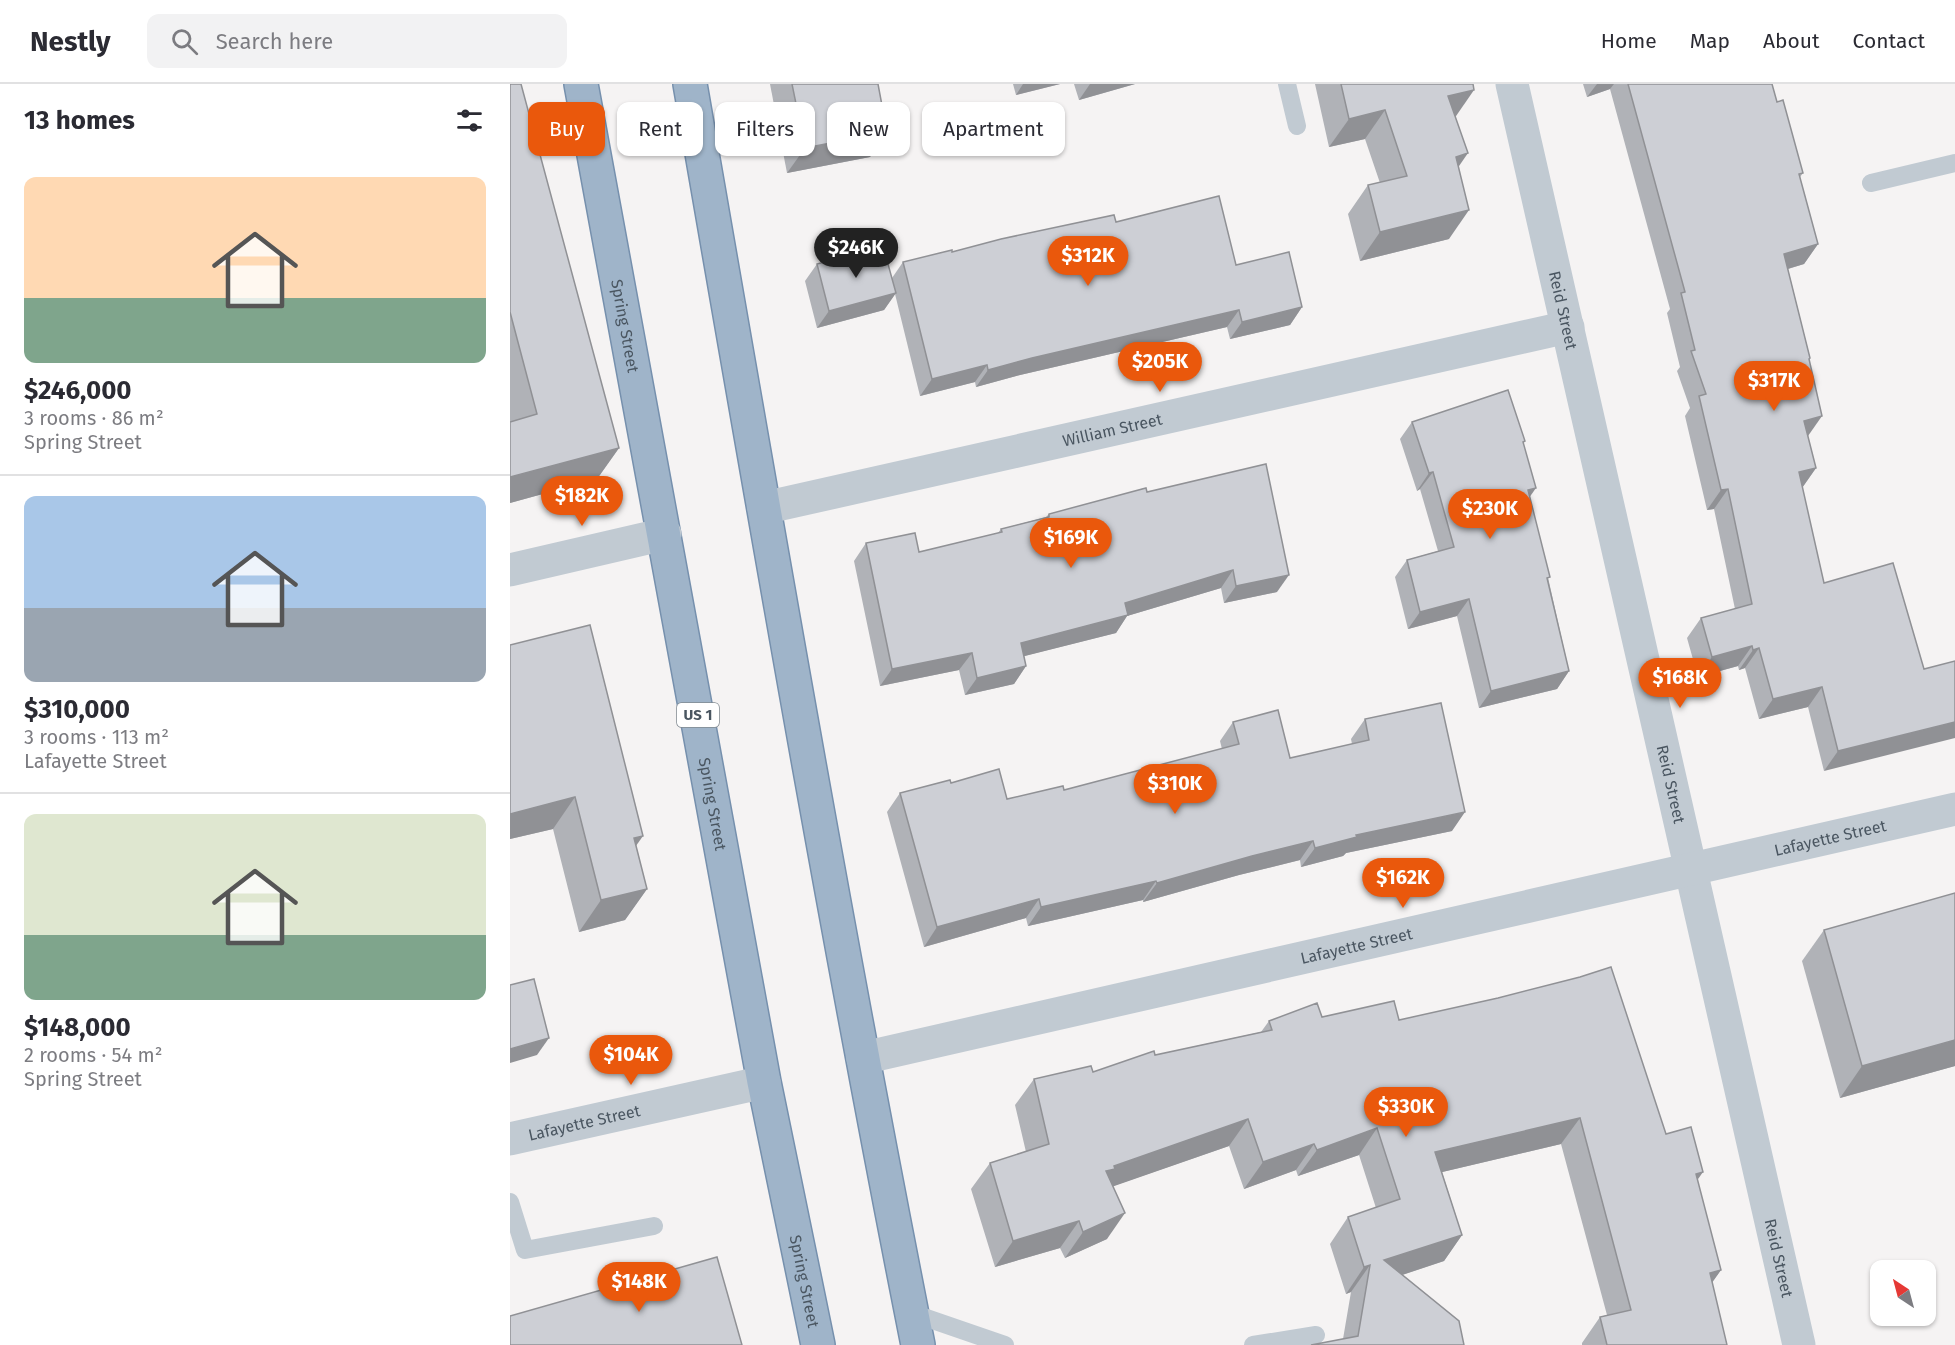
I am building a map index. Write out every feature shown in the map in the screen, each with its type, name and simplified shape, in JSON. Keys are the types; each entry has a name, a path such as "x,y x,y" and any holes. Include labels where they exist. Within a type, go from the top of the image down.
{"highway":[{"name":"Spring Street","path":"581,84 764,1082 818,1345"},
{"path":"690,84 863,1058 918,1345"}],"street":[{"name":"Reid Street","path":"1512,84 1798,1345"},
{"name":"William Street","path":"764,508 1568,327"},
{"path":"510,570 665,534"},
{"name":"Lafayette Street","path":"863,1058 1955,808"},
{"name":"Lafayette Street","path":"510,1139 764,1082"}],"lane":[{"path":"1287,84 1298,126"},
{"path":"1871,183 1955,163"},
{"path":"510,1202 525,1250 654,1226"},
{"path":"912,1313 1005,1345"},
{"path":"1254,1345 1316,1335"}],"building":[{"path":"510,84 521,84 528,110 528,156 540,156 619,448 510,477 510,422 537,414 510,312"},
{"path":"792,84 878,84 881,102 827,102 827,144 815,146 815,102 796,102"},
{"path":"1341,84 1473,84 1474,90 1448,96 1468,153 1456,157 1469,210 1380,232 1368,185 1407,176 1385,110 1349,119"},
{"path":"1628,84 1772,84 1777,102 1783,100 1803,173 1799,174 1818,244 1784,254 1822,416 1804,421 1816,468 1799,472 1824,583 1893,563 1924,669 1955,661 1955,722 1838,751 1822,687 1773,699 1759,648 1753,650 1752,646 1712,657 1701,618 1752,604 1728,489 1721,490 1699,396 1706,394 1691,351 1695,350 1681,293 1685,292"},
{"path":"1219,196 1236,265 1289,252 1302,307 1242,322 1239,310 988,370 987,365 932,379 903,262 1114,215 1116,222"},
{"path":"883,246 896,293 829,311 817,264"},
{"path":"1508,390 1525,441 1523,442 1536,488 1528,490 1550,577 1547,578 1569,671 1491,691 1469,599 1420,612 1407,560 1454,547 1433,472 1429,473 1412,422"},
{"path":"1266,464 1289,575 1236,586 1233,570 1125,603 1128,615 1021,643 1026,666 977,678 972,653 892,669 866,543 915,533 919,552 1002,532 1001,529 1049,517 1049,514 1146,488 1147,492"},
{"path":"590,625 643,836 634,838 647,889 601,900 575,797 510,814 510,645"},
{"path":"1441,703 1465,812 1356,835 1357,837 1315,848 1313,841 1157,883 1156,881 1041,907 1039,899 937,927 900,793 950,780 951,783 999,769 1007,799 1063,786 1064,790 1239,744 1233,722 1278,710 1290,758 1369,740 1365,719"},
{"path":"1955,893 1955,1040 1862,1066 1824,930"},
{"path":"1611,967 1666,1134 1691,1127 1703,1172 1696,1174 1721,1270 1710,1273 1727,1345 1607,1345 1600,1317 1631,1310 1580,1118 1435,1152 1462,1235 1384,1260 1459,1321 1464,1345 1311,1345 1358,1336 1370,1265 1364,1267 1348,1217 1400,1199 1377,1128 1317,1150 1314,1144 1263,1162 1248,1119 1114,1166 1115,1169 1106,1171 1125,1213 1083,1232 1079,1221 1013,1241 990,1163 1049,1144 1034,1079 1091,1066 1093,1072 1154,1051 1155,1055 1272,1030 1269,1021 1317,1003 1322,1017 1394,1001 1399,1020 1498,998"},
{"path":"534,979 549,1038 510,1049 510,985"},
{"path":"717,1257 742,1345 510,1345 510,1316"}]}
